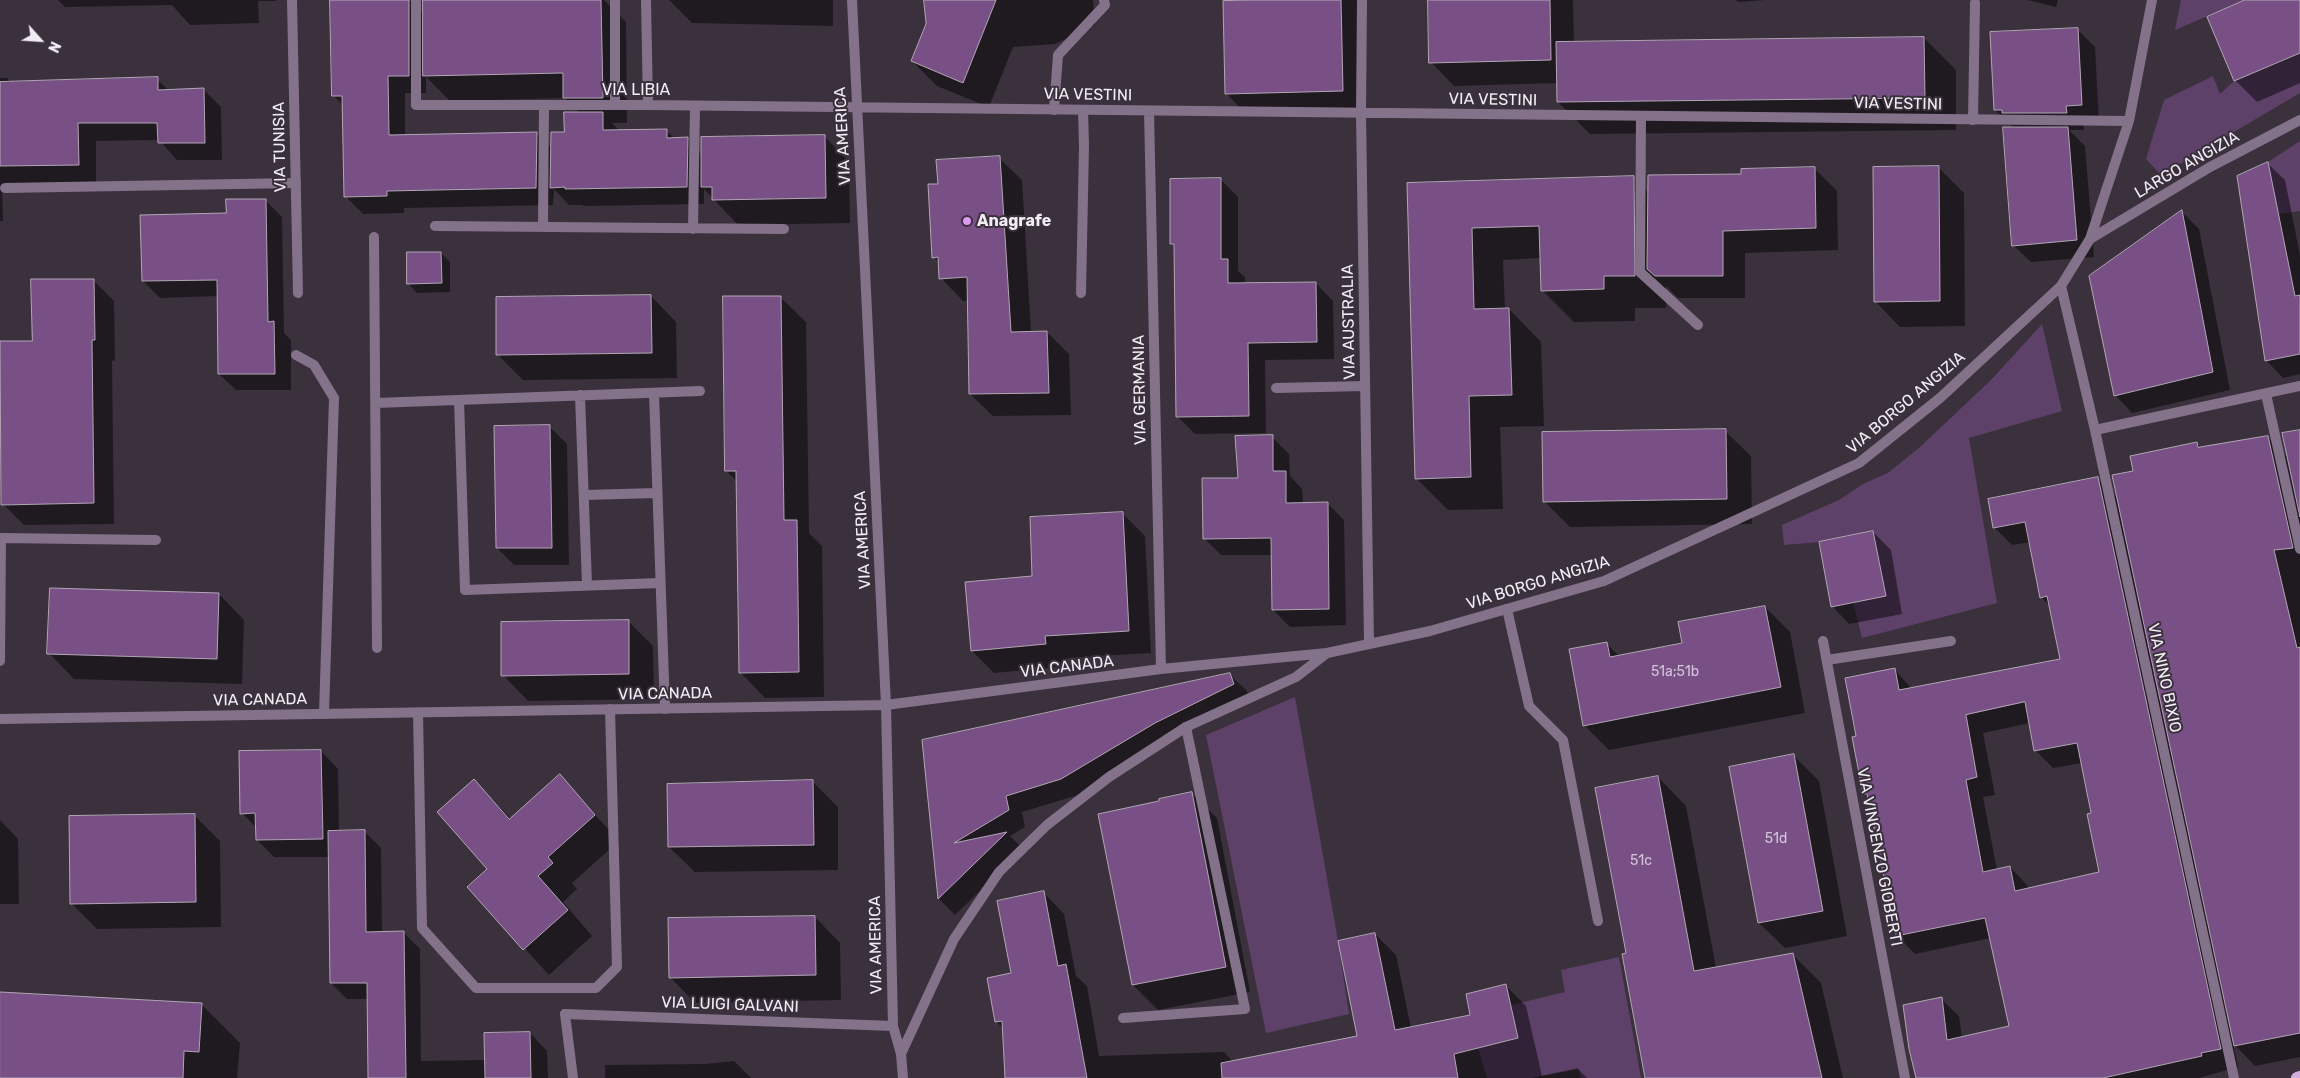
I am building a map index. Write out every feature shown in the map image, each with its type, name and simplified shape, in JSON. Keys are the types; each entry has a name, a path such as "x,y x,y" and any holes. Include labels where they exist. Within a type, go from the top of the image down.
{"street":[{"name":"VIA TUNISIA","path":"292,0 298,293"},
{"name":"VIA LIBIA","path":"416,0 416,105 648,105 856,108"},
{"path":"615,0 615,105"},
{"path":"646,0 648,105"},
{"name":"VIA AMERICA","path":"852,0 886,706 893,1026 901,1054 903,1078"},
{"path":"1054,110 1058,55 1105,6 1104,0"},
{"name":"VIA AUSTRALIA","path":"1362,0 1368,643"},
{"name":"VIA BORGO ANGIZIA","path":"901,1054 954,939 999,872 1048,825 1109,777 1186,727 1296,677 1327,653 1430,631 1604,582 1860,463 1940,398 2061,286 2090,240 2129,121 2152,0"},
{"path":"1973,120 1975,3"},
{"path":"542,227 544,105"},
{"path":"693,228 695,106"},
{"name":"VIA VESTINI","path":"856,108 2129,121"},
{"path":"1081,293 1083,110"},
{"name":"VIA GERMANIA","path":"1149,111 1161,669"},
{"path":"1640,116 1640,272 1698,325"},
{"name":"LARGO ANGIZIA","path":"2090,240 2210,167 2300,120"},
{"path":"5,188 296,183"},
{"path":"435,226 784,229"},
{"path":"374,236 378,648"},
{"name":"VIA NINO BIXIO","path":"2061,286 2095,430 2234,1078"},
{"path":"296,355 314,365 334,398 324,714"},
{"path":"1276,388 1365,386"},
{"path":"2095,430 2300,386"},
{"path":"376,403 700,391"},
{"path":"654,393 664,709"},
{"path":"2266,394 2300,549"},
{"path":"580,395 587,585"},
{"path":"459,400 465,590 660,583"},
{"path":"584,495 657,492"},
{"path":"0,661 1,538 156,540"},
{"path":"1507,608 1529,706 1562,740 1598,921"},
{"name":"VIA VINCENZO GIOBERTI","path":"1824,641 1905,1078"},
{"path":"1827,660 1951,641"},
{"name":"VIA CANADA","path":"0,719 886,706 1161,669 1327,653"},
{"path":"418,713 422,928 476,988 596,988 617,967 610,709"},
{"path":"1123,1018 1245,1009 1186,727"},
{"name":"VIA LUIGI GALVANI","path":"573,1078 566,1014 893,1026"}],"shaded area":[{"path":"2181,0 2245,0 2175,30"},
{"path":"2300,53 2300,93 2161,175 2146,159 2164,100 2213,76 2220,94 2234,81"},
{"path":"2300,141 2300,211 2278,214 2268,162"},
{"path":"2042,324 2062,411 1969,438 1997,603 1862,638 1853,602 1886,596 1873,531 1819,542 1784,545 1782,525 1839,500 1863,484 1888,473 1920,447 1992,379"},
{"path":"1295,697 1349,1014 1266,1033 1206,735"},
{"path":"1619,957 1641,1078 1581,1078 1578,1068 1531,1078 1487,1078 1478,1048 1518,1038 1511,1005 1565,992 1561,970"}],"building":[{"path":"330,0 409,0 409,76 388,76 389,135 537,132 536,188 387,191 387,196 344,197 342,96 332,96"},
{"path":"423,0 601,0 603,98 563,98 563,73 423,76"},
{"path":"924,0 996,0 963,83 911,61 926,24"},
{"path":"1341,0 1343,91 1225,94 1223,1"},
{"path":"1428,0 1550,0 1551,60 1429,63"},
{"path":"2245,0 2300,0 2300,53 2234,81 2207,17"},
{"path":"2078,28 2082,105 2066,106 2067,113 2002,113 2002,110 1994,110 1990,32"},
{"path":"1924,37 1925,98 1557,102 1556,42"},
{"path":"158,77 158,90 204,88 205,143 158,143 157,123 78,123 79,165 0,166 0,82"},
{"path":"564,112 603,112 603,130 667,129 667,138 688,137 687,187 550,188 551,132 564,132"},
{"path":"2003,127 2068,127 2077,240 2012,246"},
{"path":"825,135 826,198 712,200 712,187 701,187 701,137"},
{"path":"1000,156 1011,332 1047,331 1049,393 969,394 967,277 939,279 938,257 932,258 928,184 938,184 936,160"},
{"path":"2268,162 2295,296 2300,295 2300,354 2265,361 2237,176"},
{"path":"1939,166 1940,301 1874,302 1873,167"},
{"path":"1815,167 1816,228 1723,231 1723,276 1655,276 1647,269 1648,175 1741,174 1741,169"},
{"path":"1634,176 1635,276 1604,276 1604,289 1541,291 1539,226 1472,228 1474,309 1509,308 1512,395 1469,396 1471,477 1415,479 1407,183"},
{"path":"1221,178 1221,259 1228,259 1228,283 1316,282 1317,342 1248,343 1249,416 1176,417 1174,244 1170,244 1170,179"},
{"path":"226,199 266,199 268,322 274,321 275,374 218,374 217,280 142,281 140,215 226,213"},
{"path":"2182,210 2213,372 2114,396 2089,276"},
{"path":"407,252 441,252 442,283 407,284"},
{"path":"31,279 94,279 95,340 92,340 94,503 1,505 0,341 32,341"},
{"path":"651,295 652,353 496,355 496,297"},
{"path":"723,296 781,296 784,520 797,520 799,672 739,673 736,471 725,471"},
{"path":"550,425 552,548 496,548 494,426"},
{"path":"1726,429 1727,499 1543,502 1542,432"},
{"path":"2300,430 2300,517 2282,433"},
{"path":"1273,435 1273,471 1286,471 1286,503 1328,502 1329,609 1272,610 1271,538 1203,539 1202,478 1238,478 1235,436"},
{"path":"2268,436 2293,548 2274,550 2297,648 2300,647 2300,1033 2234,1046 2112,475 2133,471 2130,456 2197,442 2198,447"},
{"path":"2098,477 2221,1049 2201,1053 2202,1056 2103,1078 1916,1078 1909,1049 1903,1005 1942,997 1947,1040 2009,1026 1985,918 1896,936 1867,794 1863,794 1852,737 1856,736 1845,678 1895,668 1899,690 2060,659 2047,596 2040,598 2025,522 1993,528 1988,499","holes":["2025,702 2034,751 2077,743 2091,813 2087,814 2099,872 2015,891 2010,866 1983,872 1966,780 1977,777 1966,715"]},
{"path":"1123,512 1129,631 1045,636 1046,644 971,651 965,582 1032,576 1030,517"},
{"path":"1873,531 1886,596 1831,607 1819,542"},
{"path":"50,588 219,593 217,659 47,654"},
{"path":"1765,606 1781,687 1583,726 1569,649 1607,642 1610,657 1682,643 1678,622"},
{"path":"629,620 629,674 501,676 501,622"},
{"path":"1230,673 1234,684 1155,723 1061,779 1006,796 1009,810 954,843 1007,832 938,899 922,740"},
{"path":"321,750 323,839 256,840 255,813 240,814 239,751"},
{"path":"1794,754 1823,911 1758,923 1729,767"},
{"path":"560,774 595,815 548,857 553,863 538,876 568,910 523,950 467,887 487,869 437,812 474,779 509,819"},
{"path":"1658,776 1694,971 1793,953 1822,1078 1645,1078 1622,954 1626,953 1595,788"},
{"path":"813,780 814,845 668,847 667,784"},
{"path":"1192,792 1226,967 1132,985 1098,814"},
{"path":"195,814 196,902 70,904 69,816"},
{"path":"365,830 366,932 404,931 406,1078 368,1078 367,983 330,983 328,831"},
{"path":"1044,891 1058,966 1066,964 1087,1078 1005,1078 1002,1021 995,1022 987,978 1011,973 997,901"},
{"path":"815,916 816,975 669,978 668,918"},
{"path":"1375,933 1395,1030 1470,1015 1466,994 1506,984 1518,1038 1454,1054 1458,1078 1222,1078 1221,1063 1357,1036 1338,941"},
{"path":"0,992 202,1003 199,1052 184,1051 183,1078 0,1078"},
{"path":"530,1032 531,1078 485,1078 484,1033"}],"place":[{"name":"Anagrafe","path":"967,221"}]}
